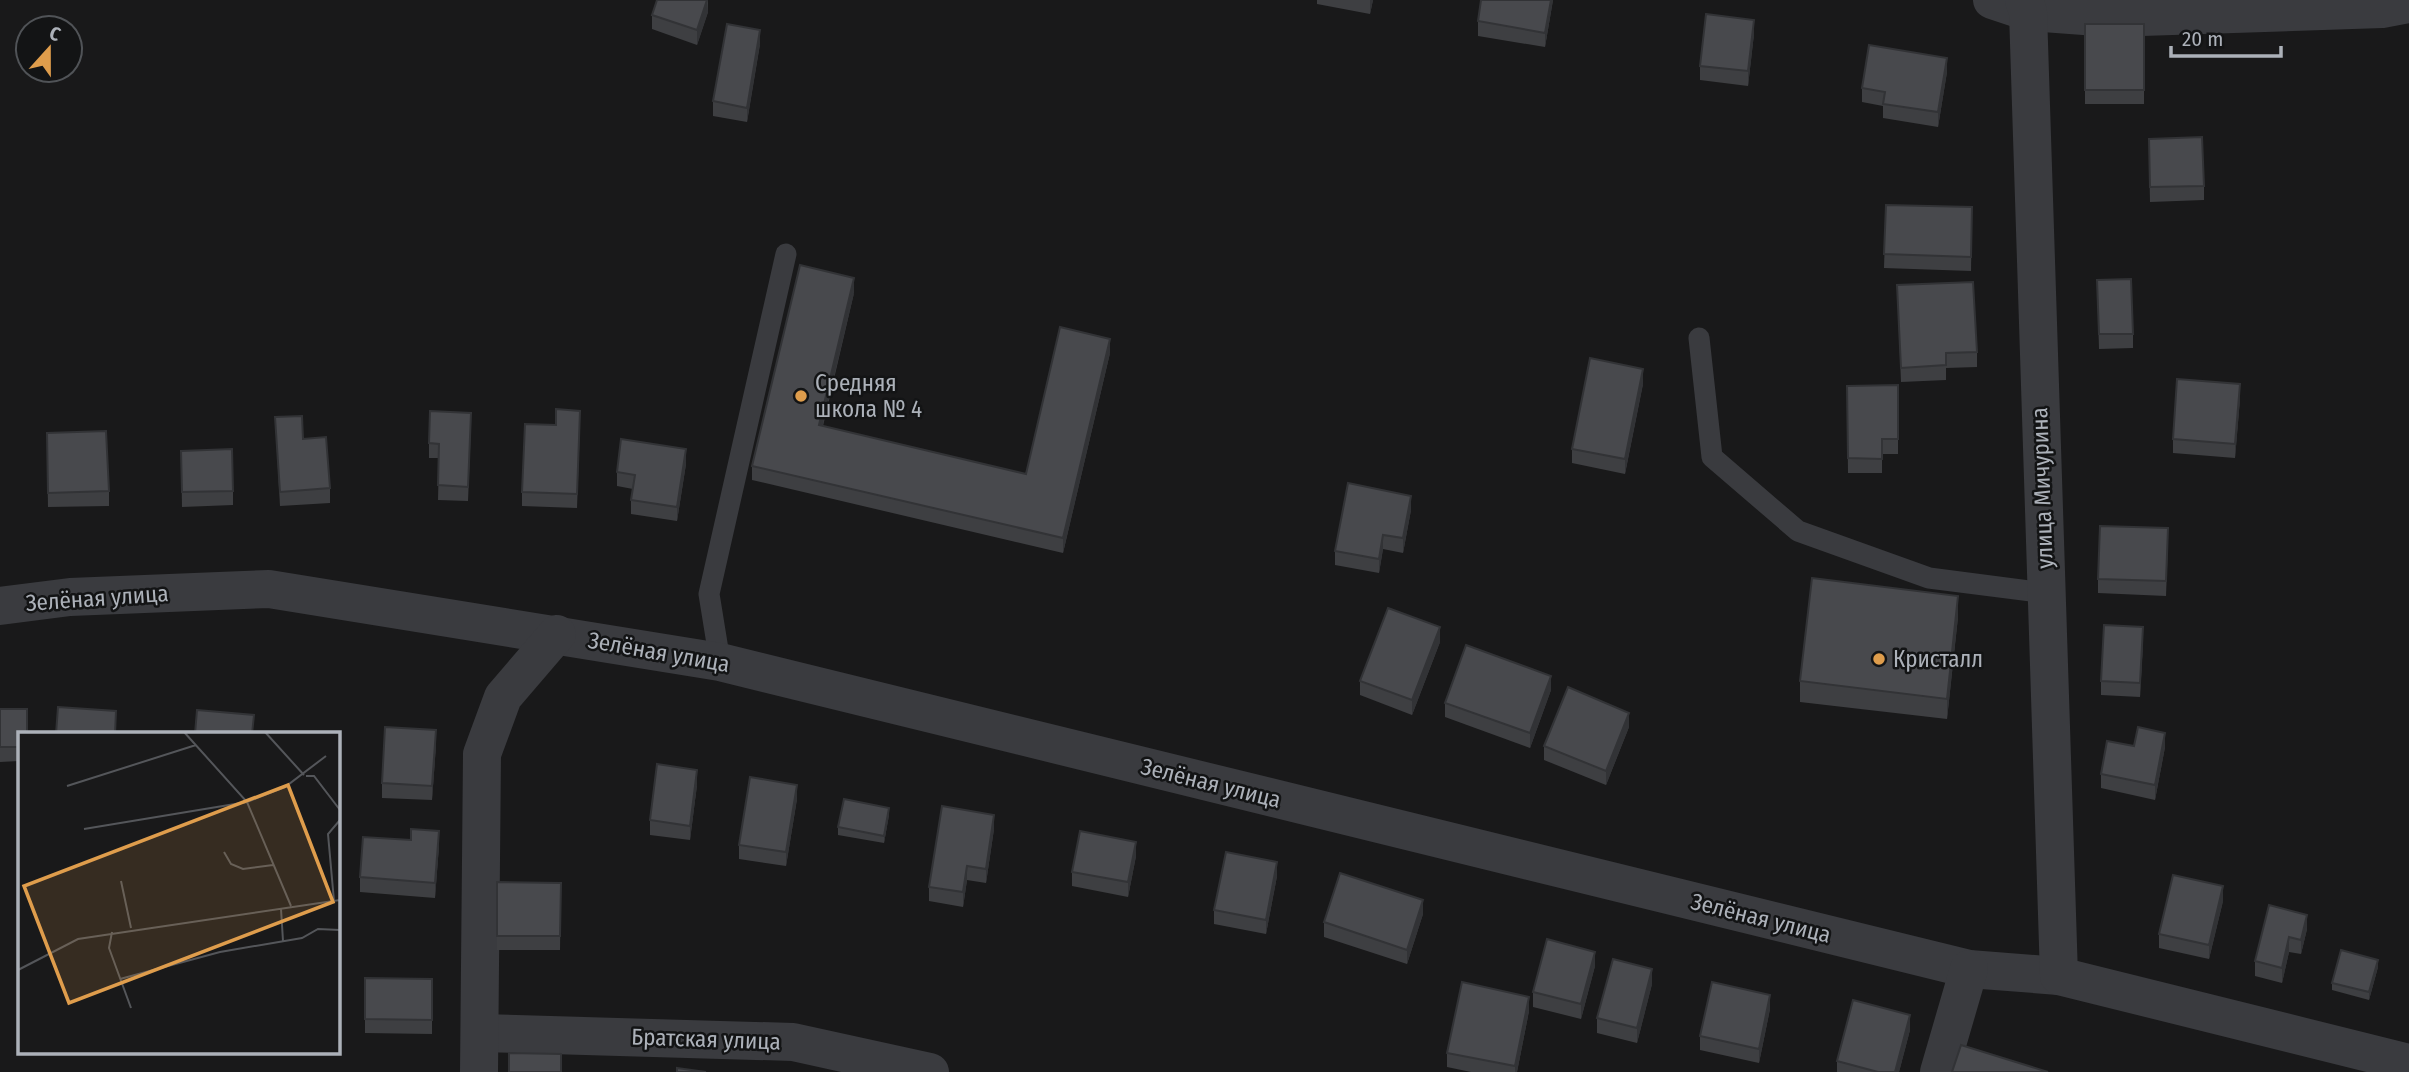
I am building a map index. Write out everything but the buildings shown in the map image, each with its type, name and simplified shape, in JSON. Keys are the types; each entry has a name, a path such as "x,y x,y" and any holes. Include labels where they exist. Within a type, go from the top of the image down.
{"street":[{"path":"1992,0 2111,18 2382,9 2409,4"},
{"name":"улица Мичурина","path":"2026,6 2059,976"},
{"name":"Зелёная улица","path":"0,606 70,597 268,589 719,662 1969,969 2059,976 2409,1063"},
{"path":"480,1072 482,754 503,697 557,634"},
{"path":"1940,1072 1969,969"},
{"name":"Братская улица","path":"480,1033 793,1042 930,1072"}],"lane":[{"path":"719,662 709,594 786,254"},
{"path":"1699,338 1712,457 1798,531 1929,578 2046,593"}],"place":[{"name":"Средняя школа № 4","path":"801,396"},
{"name":"Кристалл","path":"1879,659"}]}
